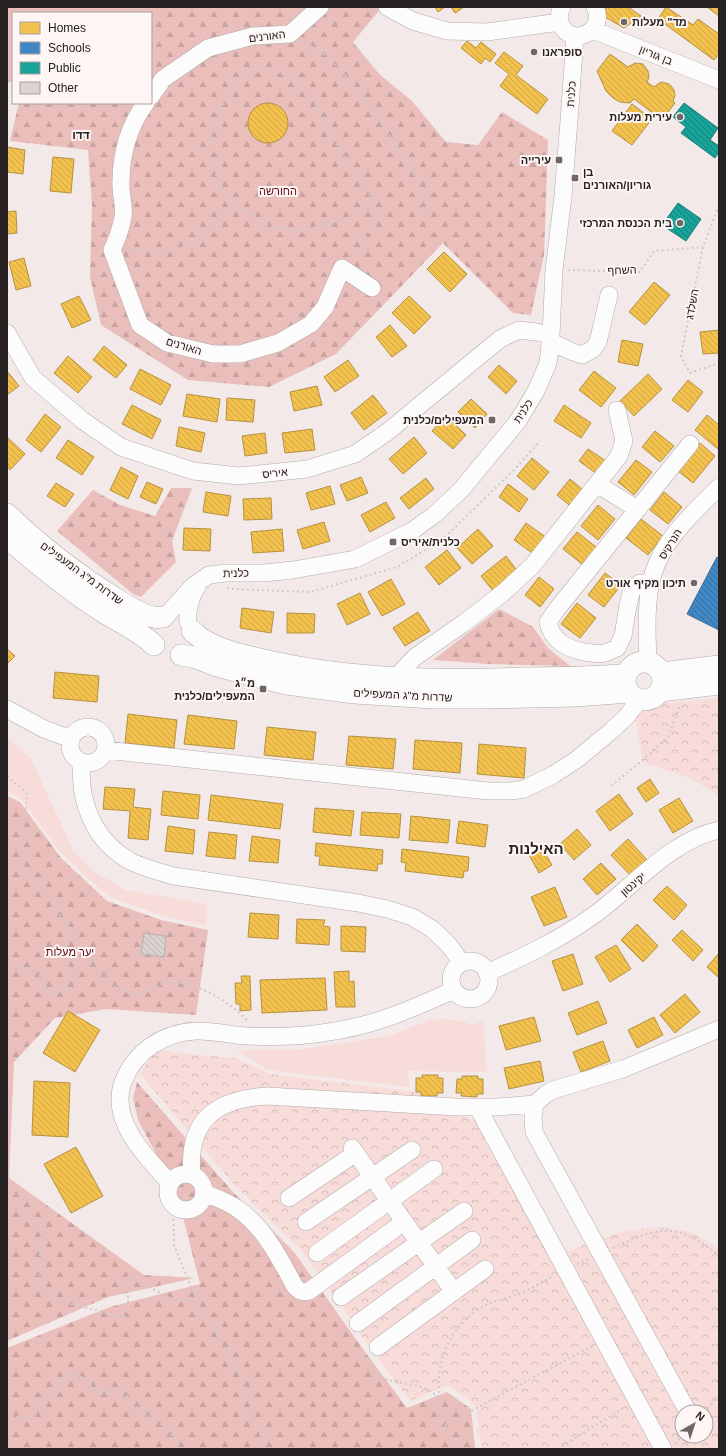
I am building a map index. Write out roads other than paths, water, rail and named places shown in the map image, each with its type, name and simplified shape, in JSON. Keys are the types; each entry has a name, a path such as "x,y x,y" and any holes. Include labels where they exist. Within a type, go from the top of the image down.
{"main road":[{"name":"שדרות מ\"ג המעפילים","path":"7,514 42,545 108,594 129,607 148,616 156,618 165,616"},
{"name":"שדרות מ\"ג המעפילים","path":"7,538 30,559 69,588 98,609 140,633 154,645"},
{"path":"165,616 178,616 190,626 192,642 186,652 181,655 168,656 157,650 154,645 152,632 158,621 165,616"},
{"name":"שדרות מ\"ג המעפילים","path":"190,626 204,640 215,645 257,658 291,666 325,671 395,678 483,680 576,678 632,689"},
{"name":"שדרות מ\"ג המעפילים","path":"181,655 194,657 239,672 288,684 355,694 433,698 484,698 576,696 632,689"},
{"path":"656,675 651,698 632,689 628,670 640,662 656,675 686,689 719,684"},
{"path":"656,675 719,666"}],"street":[{"name":"האורנים","path":"152,95 163,80 208,48 253,36 290,34 320,7"},
{"path":"387,7 413,21 447,31 487,32 561,14 565,31 575,36 585,35 593,30 598,18 595,7"},
{"name":"בן גוריון","path":"593,30 719,80"},
{"name":"כלנית","path":"165,616 193,586 209,575 227,573 264,573 293,570 354,559 412,531 434,515 461,490 518,421 536,390 548,363 551,339 554,270 564,189 575,36"},
{"name":"האורנים","path":"145,104 137,115 124,149 121,181 123,216 120,231 112,250 140,325 167,343 213,354 240,354 278,343 311,324 325,307 342,268 372,288"},
{"name":"איריס","path":"7,333 33,378 82,420 121,447 193,471 239,476 307,469 355,454 386,434 500,339 519,330 536,332 573,352 582,355 592,349 598,342 609,295"},
{"path":"395,678 415,657 464,623 504,592 532,566 619,456 624,441 618,410"},
{"path":"652,582 640,582 632,590 623,636 617,648 605,653 589,653 570,649 557,641 550,630 548,622 557,609 690,444"},
{"path":"598,484 637,509"},
{"name":"הנרקיס","path":"656,675 647,616 653,573 663,552 679,527 719,487"},
{"path":"190,626 188,608 192,597 203,579"},
{"path":"105,750 488,791 512,791 535,784 553,775 576,760 626,717 632,689"},
{"path":"7,709 44,729 71,739"},
{"path":"86,727 93,728 99,731 103,736 106,743 105,750 102,756 97,760 90,763 82,762 77,759 72,752 70,747 71,739 78,730 86,727"},
{"path":"82,762 81,774 85,800 95,827 103,839 130,861 174,876 366,904 400,912 423,923 441,936 462,963"},
{"name":"יקינטון","path":"487,973 550,943 576,928 601,910 669,854 693,839 719,830"},
{"path":"462,963 477,963 484,968 487,973 489,978 488,987 478,998 464,998 454,990 452,985 452,976 455,968 462,963"},
{"path":"170,1183 148,1159 128,1131 122,1116 120,1101 122,1086 127,1072 135,1059 146,1048 160,1040 177,1034 196,1031 258,1036 281,1036 321,1034 364,1026 405,1012 454,990"},
{"path":"192,1175 192,1152 198,1130 212,1112 222,1105 235,1100 267,1096 436,1107 478,1108 535,1104 553,1090 623,1069 719,1029"},
{"path":"535,1104 533,1117 534,1132 684,1404"},
{"path":"478,1108 663,1449"},
{"path":"289,1198 354,1150 454,1292"},
{"path":"306,1222 412,1150"},
{"path":"317,1253 434,1169"},
{"path":"187,1174 192,1175 201,1182 204,1193 200,1203 191,1209 182,1210 173,1204 168,1194 170,1183 179,1176 187,1174"},
{"path":"204,1193 236,1207 256,1225 268,1240 296,1288 302,1292 309,1291 404,1222"},
{"path":"341,1297 464,1211"},
{"path":"358,1323 472,1240"},
{"path":"378,1347 485,1269"}],"place":[{"name":"מד\" מעלות","path":"624,22"},
{"name":"סופראנו","path":"534,52"},
{"name":"עירית מעלות","path":"680,117"},
{"name":"עירייה","path":"559,160"},
{"name":"בן גוריון/האורנים","path":"575,178"},
{"name":"בית הכנסת המרכזי","path":"680,223"},
{"name":"המעפילים/כלנית","path":"492,420"},
{"name":"כלנית/איריס","path":"393,542"},
{"name":"תיכון מקיף אורט","path":"694,583"},
{"name":"מ״ג המעפילים/כלנית","path":"263,689"}],"district":[{"name":"דדו","path":"81,135"},
{"name":"האילנות","path":"536,849"}],"park label":[{"name":"החורשה","path":"278,191"},
{"name":"יער מעלות","path":"70,952"}]}
